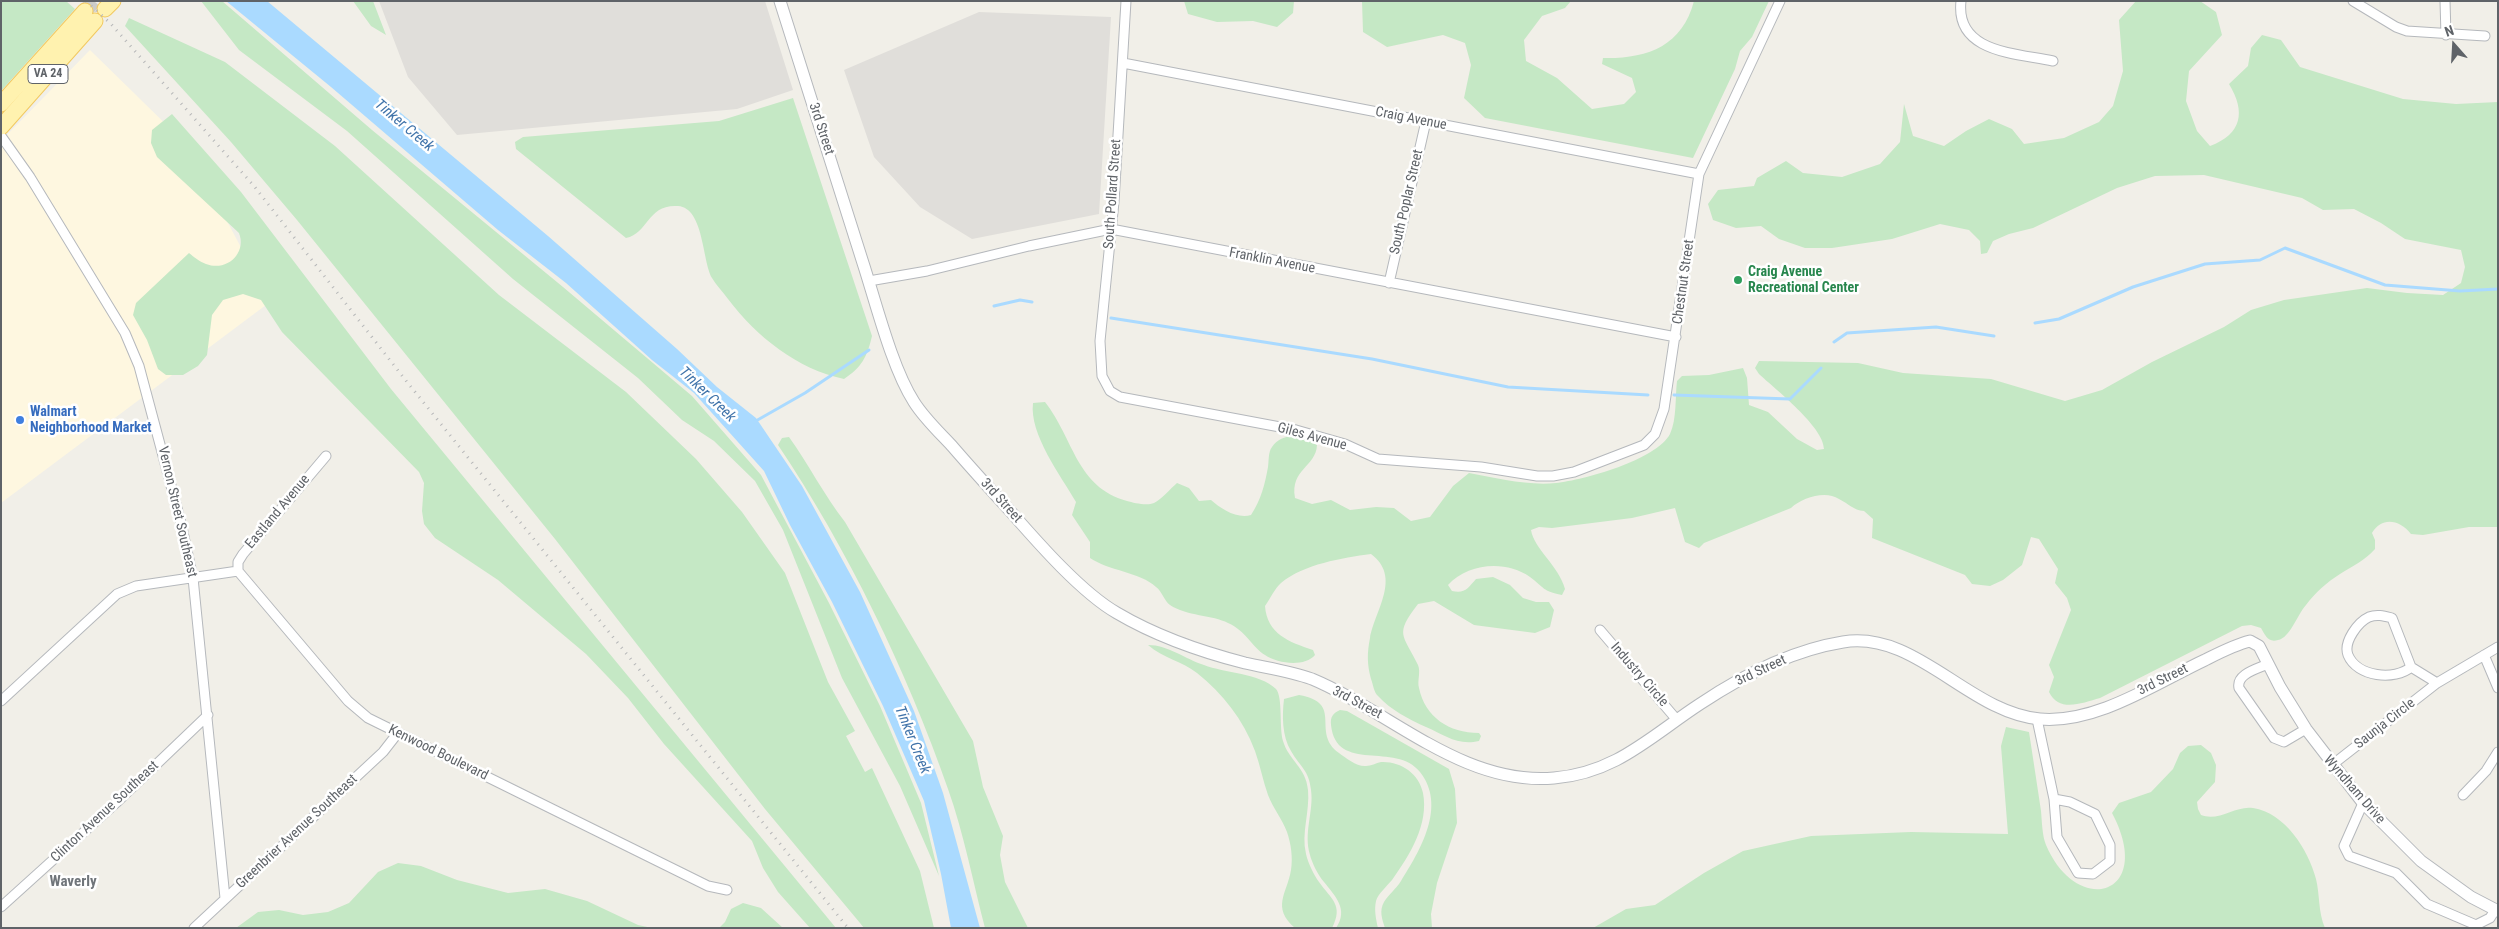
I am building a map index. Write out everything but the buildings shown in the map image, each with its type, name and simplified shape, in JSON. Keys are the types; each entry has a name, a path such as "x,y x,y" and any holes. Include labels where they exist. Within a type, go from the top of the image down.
{"main road":[{"name":"VA 24","path":"1,104 90,16 1,127"}],"street":[{"name":"3rd Street","path":"780,1 869,281 899,370 916,405 1037,542 1100,602 1114,612 1203,651 1312,680 1466,762 1499,774 1539,779 1594,772 1634,752 1723,689 1760,670 1820,647 1856,640 1872,641 1894,648 1995,706 2022,716 2037,719 2070,718 2111,706 2244,642"},
{"name":"South Pollard Street","path":"1106,386 1102,376 1100,340 1111,229 1126,1"},
{"name":"Chestnut Street","path":"1521,473 1537,476 1568,474 1644,445 1651,440 1661,418 1676,337 1699,174 1780,1"},
{"path":"1961,1 1960,19 1964,28 1976,41 1995,48 2053,61"},
{"path":"2353,1 2396,27 2407,31 2446,35 2486,36"},
{"path":"2445,1 2446,35"},
{"name":"Craig Avenue","path":"1123,63 1699,174"},
{"name":"South Poplar Street","path":"1389,283 1426,121"},
{"name":"Vernon Street Southeast","path":"1,136 30,177 133,349 162,450 193,578 225,898"},
{"name":"Franklin Avenue","path":"869,281 928,270 1028,246 1111,229 1676,337"},
{"name":"Giles Avenue","path":"1106,386 1120,397 1296,430 1344,444 1378,459 1481,466 1521,473"},
{"name":"Eastland Avenue","path":"238,571 238,562 243,554 326,456"},
{"path":"1,700 117,594 136,586 238,571"},
{"name":"Kenwood Boulevard","path":"238,571 348,701 368,718 708,886 727,890"},
{"path":"2411,667 2404,674 2396,676 2382,676 2367,671 2353,662 2347,654 2347,643 2359,625 2368,617 2378,615 2392,618 2411,667 2438,683"},
{"name":"Industry Circle","path":"1600,630 1677,720"},
{"name":"Wyndham Drive","path":"2244,642 2250,641 2259,646 2306,729 2332,766 2364,803 2421,861 2496,911"},
{"name":"Saunja Circle","path":"2332,766 2438,683 2498,647"},
{"path":"2484,656 2498,688"},
{"path":"2268,664 2242,677 2239,681 2239,688 2274,738 2284,742 2306,729"},
{"name":"Clinton Avenue Southeast","path":"1,907 116,803 208,715"},
{"path":"2037,719 2054,800 2056,837 2078,873 2093,874 2110,861 2110,845 2095,814 2070,802 2054,800"},
{"name":"Greenbrier Avenue Southeast","path":"194,928 383,752 397,734"},
{"path":"2463,795 2486,771 2498,752"},
{"path":"2364,803 2344,846 2349,856 2396,873 2427,904 2476,925 2490,918 2496,911"}],"shaded area":[{"path":"379,1 765,1 793,90 737,109 457,135 408,77"},
{"path":"979,12 1111,17 1099,214 972,239 920,207 874,157 844,70"},
{"path":"90,50 186,144 270,302 1,503 1,141"}],"green space":[{"path":"1,1 66,1 75,9 1,91"},
{"path":"201,1 222,1 372,130 692,396 761,475 829,603 880,706 921,803 939,876 900,786 842,678 783,530 755,481 714,441 682,420 638,378 513,279 347,131 239,50"},
{"path":"353,1 373,1 386,35 371,26"},
{"path":"1184,1 1294,1 1293,13 1277,27 1253,21 1217,22 1188,14"},
{"path":"1362,1 1571,1 1565,8 1542,16 1524,40 1526,61 1557,78 1592,109 1624,104 1636,92 1632,78 1602,64 1603,58 1634,56 1648,53 1660,47 1671,40 1681,29 1694,1 1769,1 1752,37 1740,51 1735,69 1693,158 1485,118 1464,98 1471,65 1465,43 1443,35 1387,47 1363,32"},
{"path":"2136,1 2200,1 2216,12 2222,35 2189,71 2186,101 2197,131 2210,146 2221,141 2235,128 2239,113 2238,104 2229,84 2248,66 2251,48 2262,35 2281,40 2300,67 2403,99 2456,104 2498,102 2498,527 2469,527 2423,535 2411,534 2407,529 2396,523 2386,522 2381,524 2372,533 2375,540 2375,549 2363,560 2330,581 2317,592 2303,609 2290,631 2282,638 2275,641 2267,638 2261,628 2251,625 2242,626 2100,698 2072,705 2059,702 2049,692 2054,677 2049,665 2071,610 2067,598 2055,583 2058,569 2039,539 2031,537 2022,565 2003,580 1990,586 1972,584 1965,575 1872,538 1873,519 1864,511 1827,495 1807,498 1791,508 1704,543 1699,548 1685,542 1675,508 1632,518 1552,528 1539,527 1531,530 1533,537 1562,581 1565,589 1562,595 1544,589 1530,577 1520,572 1499,566 1476,568 1456,578 1448,585 1452,591 1460,592 1471,585 1476,579 1493,577 1510,585 1523,598 1536,602 1549,602 1554,610 1550,627 1535,633 1474,625 1434,601 1418,604 1410,614 1403,629 1405,640 1419,668 1419,688 1427,707 1433,715 1448,726 1458,730 1479,733 1481,736 1479,741 1471,742 1451,739 1413,721 1388,706 1377,695 1371,679 1368,649 1386,583 1385,573 1380,563 1371,554 1336,560 1312,567 1290,576 1277,588 1265,606 1270,624 1281,636 1313,650 1315,655 1311,659 1298,663 1270,658 1256,648 1234,626 1222,620 1176,609 1149,582 1090,558 1090,542 1072,515 1076,502 1041,441 1033,415 1033,403 1045,402 1055,416 1086,473 1097,485 1110,494 1127,501 1144,504 1154,503 1177,483 1189,488 1199,501 1211,500 1224,510 1240,516 1251,515 1264,486 1271,449 1282,439 1294,436 1306,439 1317,445 1316,452 1296,481 1294,488 1295,498 1312,504 1331,500 1350,510 1376,507 1394,508 1411,521 1430,517 1453,486 1469,473 1524,482 1556,483 1601,473 1650,452 1670,434 1675,415 1677,381 1682,376 1709,375 1743,368 1747,378 1749,405 1768,412 1797,439 1817,450 1824,449 1822,440 1816,430 1798,409 1759,374 1755,368 1759,361 1858,363 1903,373 1991,379 2065,401 2102,390 2152,362 2224,327 2251,310 2284,300 2367,288 2443,295 2461,283 2465,267 2461,250 2405,239 2381,223 2354,209 2323,210 2302,198 2204,175 2155,176 2117,188 2033,228 2009,234 1993,241 1987,253 1981,254 1980,241 1969,230 1940,224 1892,239 1832,248 1805,248 1779,239 1761,226 1736,228 1713,220 1708,204 1718,190 1754,186 1757,178 1786,161 1803,173 1842,177 1880,164 1900,142 1904,104 1913,136 1944,146 1966,131 1989,119 2012,129 2024,144 2064,138 2099,122 2113,106 2123,71 2119,20"},
{"path":"129,18 225,62 335,146 499,295 626,392 696,459 742,512 785,573 828,682 855,731 846,736 865,772 872,768 920,871 934,928 864,928 765,809 555,539 297,220 231,142 125,26"},
{"path":"793,98 872,336 863,361 844,379 810,368 794,359 765,338 739,313 712,278 698,225 687,209 678,206 660,209 639,231 626,238 516,149 515,142 523,137 719,121"},
{"path":"172,114 241,192 391,389 836,928 810,928 778,892 763,868 752,841 664,744 628,698 586,654 498,580 435,538 424,524 422,511 424,483 419,472 282,332 261,300 243,294 223,300 212,315 207,355 198,366 183,375 166,375 158,369 147,340 133,315 136,303 189,253 206,264 221,265 228,263 238,254 241,240 239,233 157,157 151,143 152,130"},
{"path":"789,437 845,522 973,741 983,787 1003,836 1000,855 1005,882 1028,928 985,928 959,823 932,745 874,611 828,526 778,445 782,438"},
{"path":"1148,645 1163,647 1212,668 1251,676 1276,689 1279,699 1283,741 1307,782 1308,798 1304,838 1307,858 1315,876 1332,898 1336,908 1337,914 1332,928 1295,928 1284,913 1282,900 1292,865 1290,841 1285,827 1268,795 1255,751 1245,728 1224,698 1197,673 1160,654"},
{"path":"1299,695 1313,699 1321,704 1324,711 1327,736 1331,745 1339,753 1352,762 1363,766 1388,762 1402,766 1413,774 1421,786 1424,805 1421,828 1405,860 1377,898 1375,911 1378,928 1336,928 1341,915 1339,903 1320,876 1311,858 1308,847 1312,798 1310,783 1306,773 1288,745 1283,726 1284,699"},
{"path":"1340,710 1347,711 1449,769 1455,789 1457,823 1437,883 1431,914 1432,928 1385,928 1381,912 1382,905 1399,884 1416,856 1428,828 1431,814 1431,799 1428,785 1420,772 1409,763 1397,758 1355,753 1344,749 1335,740 1331,725 1332,716"},
{"path":"2006,727 2029,732 2046,845 2060,868 2076,882 2092,889 2107,887 2119,879 2125,863 2123,841 2112,813 2119,803 2151,792 2173,769 2180,753 2188,746 2201,745 2211,753 2216,765 2215,782 2197,802 2201,815 2208,817 2240,809 2253,808 2265,811 2285,825 2301,845 2312,868 2316,879 2321,916 2325,928 1593,928 1626,909 1655,905 1704,873 1743,851 1811,836 1911,832 2008,834 2001,746"},
{"path":"398,863 421,866 457,880 508,893 545,889 587,901 638,925 652,928 236,928 258,912 279,910 303,915 328,912 349,903 378,872"},
{"path":"743,903 761,908 783,928 719,928 725,922 731,909"}],"water":[{"name":"Tinker Creek","path":"226,1 267,1 548,236 677,349 717,387 756,418 802,486 860,592 914,711 943,793 980,928 951,928 924,801 883,706 764,471 694,393 652,360 566,283 498,230 331,87"}],"waterway":[{"path":"2035,323 2059,319 2133,287 2205,264 2260,260 2285,248 2385,285 2460,291 2498,289"},
{"path":"994,306 1020,300 1032,302"},
{"path":"1111,318 1372,359 1508,387 1648,395"},
{"path":"1834,342 1847,333 1936,327 1994,336"},
{"path":"754,422 805,393 869,350"},
{"path":"1674,395 1790,399 1821,368"}],"tunnel":[{"path":"85,11 94,1"}],"railway":[{"path":"86,1 111,24 254,186 407,382 848,928"}],"place":[{"name":"Craig Avenue Recreational Center","path":"1738,280"},
{"name":"Walmart Neighborhood Market","path":"20,420"}],"district":[{"name":"Waverly","path":"73,882"}]}
